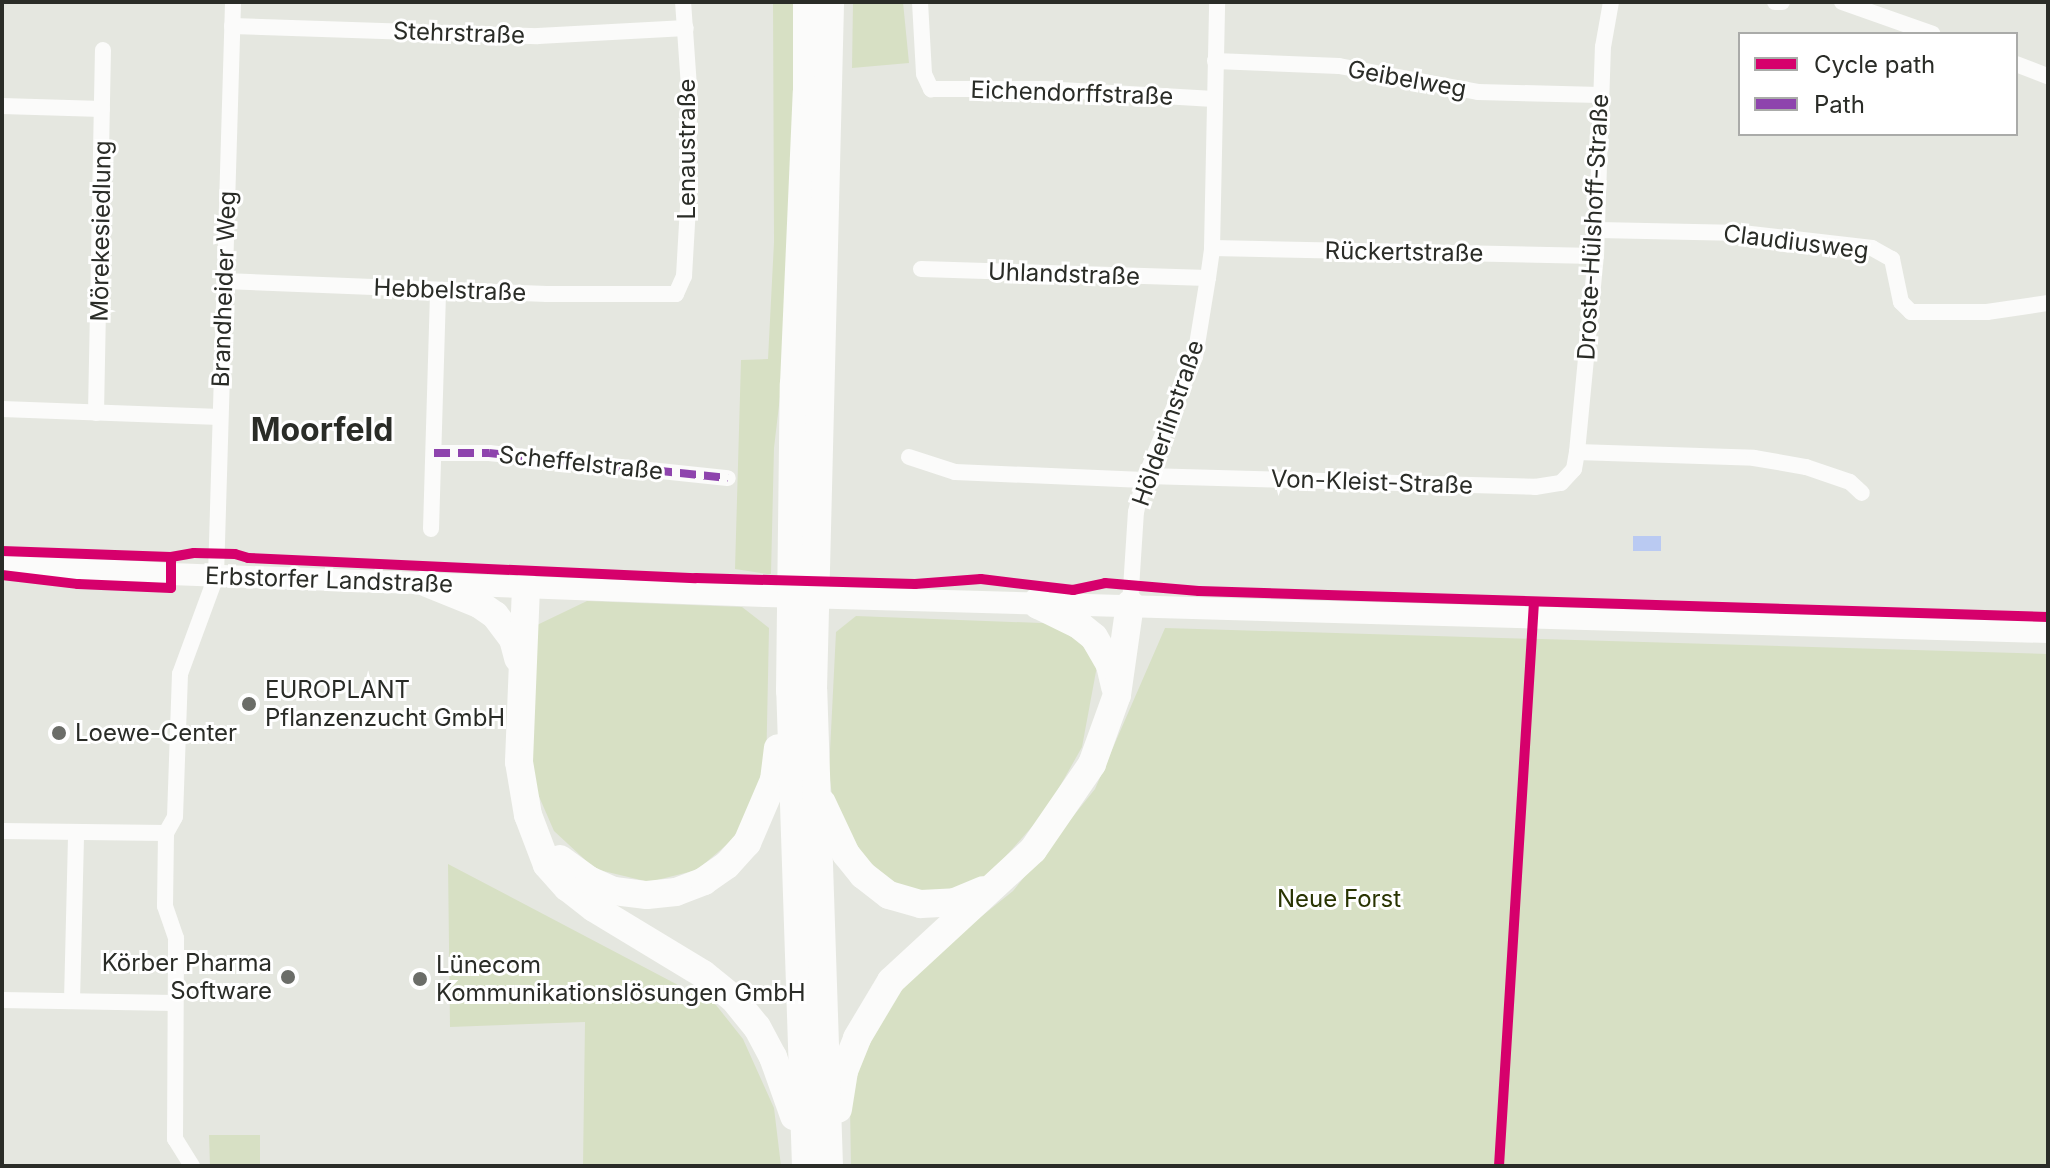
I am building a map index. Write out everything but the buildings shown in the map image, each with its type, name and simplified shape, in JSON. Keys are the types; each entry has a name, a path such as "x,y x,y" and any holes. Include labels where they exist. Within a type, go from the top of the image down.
{"highway":[{"path":"805,1154 790,691 794,384 807,92 807,2"},
{"path":"829,1166 813,690 830,2"},
{"path":"427,583 479,604 495,615 513,639 521,666"},
{"path":"526,587 521,666 521,789 547,865 567,887 594,908 703,974 734,999 757,1027 773,1057 805,1154"},
{"path":"1038,601 1038,605 1079,625 1094,637 1110,665 1117,695"},
{"path":"837,1166 838,1106 844,1071 873,1008 891,981 914,958 1002,882 1033,850 1074,795 1092,764 1117,695 1130,604"},
{"path":"538,838 563,863 614,891 647,895 676,892 704,881 737,854 762,814 774,780 786,692 790,691"},
{"path":"815,788 846,854 863,875 889,895 921,904 955,902 1002,882"}],"street":[{"name":"Brandheider Weg","path":"192,1166 175,1139 176,938 165,906 166,833 175,817 180,674 216,576 233,2"},
{"name":"Lenaustraße","path":"676,294 684,276 688,207 683,2"},
{"name":"Eichendorffstraße","path":"920,2 924,74 931,89 1044,89 1214,99"},
{"name":"Hölderlinstraße","path":"1130,604 1136,512 1145,478 1195,357 1208,278 1212,248 1217,2"},
{"name":"Droste-Hülshoff-Straße","path":"1577,452 1598,230 1600,95 1611,2"},
{"path":"1775,2 1782,2"},
{"path":"1842,2 1927,32"},
{"name":"Stehrstraße","path":"232,26 538,36 686,28"},
{"name":"Mörekesiedlung","path":"96,413 103,50"},
{"name":"Geibelweg","path":"1215,61 1339,66 1478,92 1600,95"},
{"path":"2018,65 2048,76"},
{"path":"2,106 102,109"},
{"name":"Claudiusweg","path":"1598,230 1742,233 1872,248 1892,259 1901,302 1911,312 1987,312 2048,303"},
{"name":"Rückertstraße","path":"1212,248 1596,256"},
{"name":"Uhlandstraße","path":"921,269 1208,278"},
{"name":"Hebbelstraße","path":"224,281 438,290 676,294"},
{"path":"431,529 438,290"},
{"path":"2,409 220,417"},
{"path":"1577,452 1754,458 1806,467 1850,482 1862,493"},
{"name":"Von-Kleist-Straße","path":"1145,478 1535,487 1561,483 1574,469 1577,452"},
{"name":"Scheffelstraße","path":"434,453 489,453 728,478"},
{"path":"909,457 955,472 1145,478"},
{"name":"Erbstorfer Landstraße","path":"2,564 216,576 766,596 1038,601 2048,632"},
{"path":"2,831 166,833"},
{"path":"72,1001 76,832"},
{"path":"2,1000 174,1003"}],"green space":[{"path":"773,2 795,2 797,113 785,354 774,448 771,574 767,574 735,569 741,360 768,359 774,242"},
{"path":"853,2 903,2 909,63 852,68"},
{"path":"587,601 742,607 769,628 766,774 738,835 697,870 649,882 595,869 554,831 534,785 526,717 537,625"},
{"path":"856,616 1067,624 1097,666 1082,747 1046,811 990,874 956,890 923,892 893,884 869,865 854,845 833,804 829,771 836,632"},
{"name":"Neue Forst","path":"1165,628 2048,654 2048,1166 851,1166 850,1106 855,1075 882,1014 921,965 1013,891 1095,789"},
{"path":"448,864 716,1005 743,1039 774,1108 781,1166 583,1166 585,1022 450,1027"},
{"path":"209,1135 260,1135 260,1166 210,1166"}],"water":[{"path":"1633,536 1661,536 1661,551 1633,551"}],"marked path":[{"path":"434,453 489,453 728,478"}],"cycle path":[{"path":"2,551 171,557 194,553 235,554 248,558 696,578 915,584 981,579 1073,590 1105,583 1199,591 2048,617"},
{"path":"2,575 78,584 171,588 171,557"},
{"path":"1499,1166 1534,602"}],"place":[{"name":"EUROPLANT Pflanzenzucht GmbH","path":"249,704"},
{"name":"Loewe-Center","path":"59,733"},
{"name":"Körber Pharma Software","path":"288,977"},
{"name":"Lünecom Kommunikationslösungen GmbH","path":"420,979"}],"district":[{"name":"Moorfeld","path":"322,430"}]}
